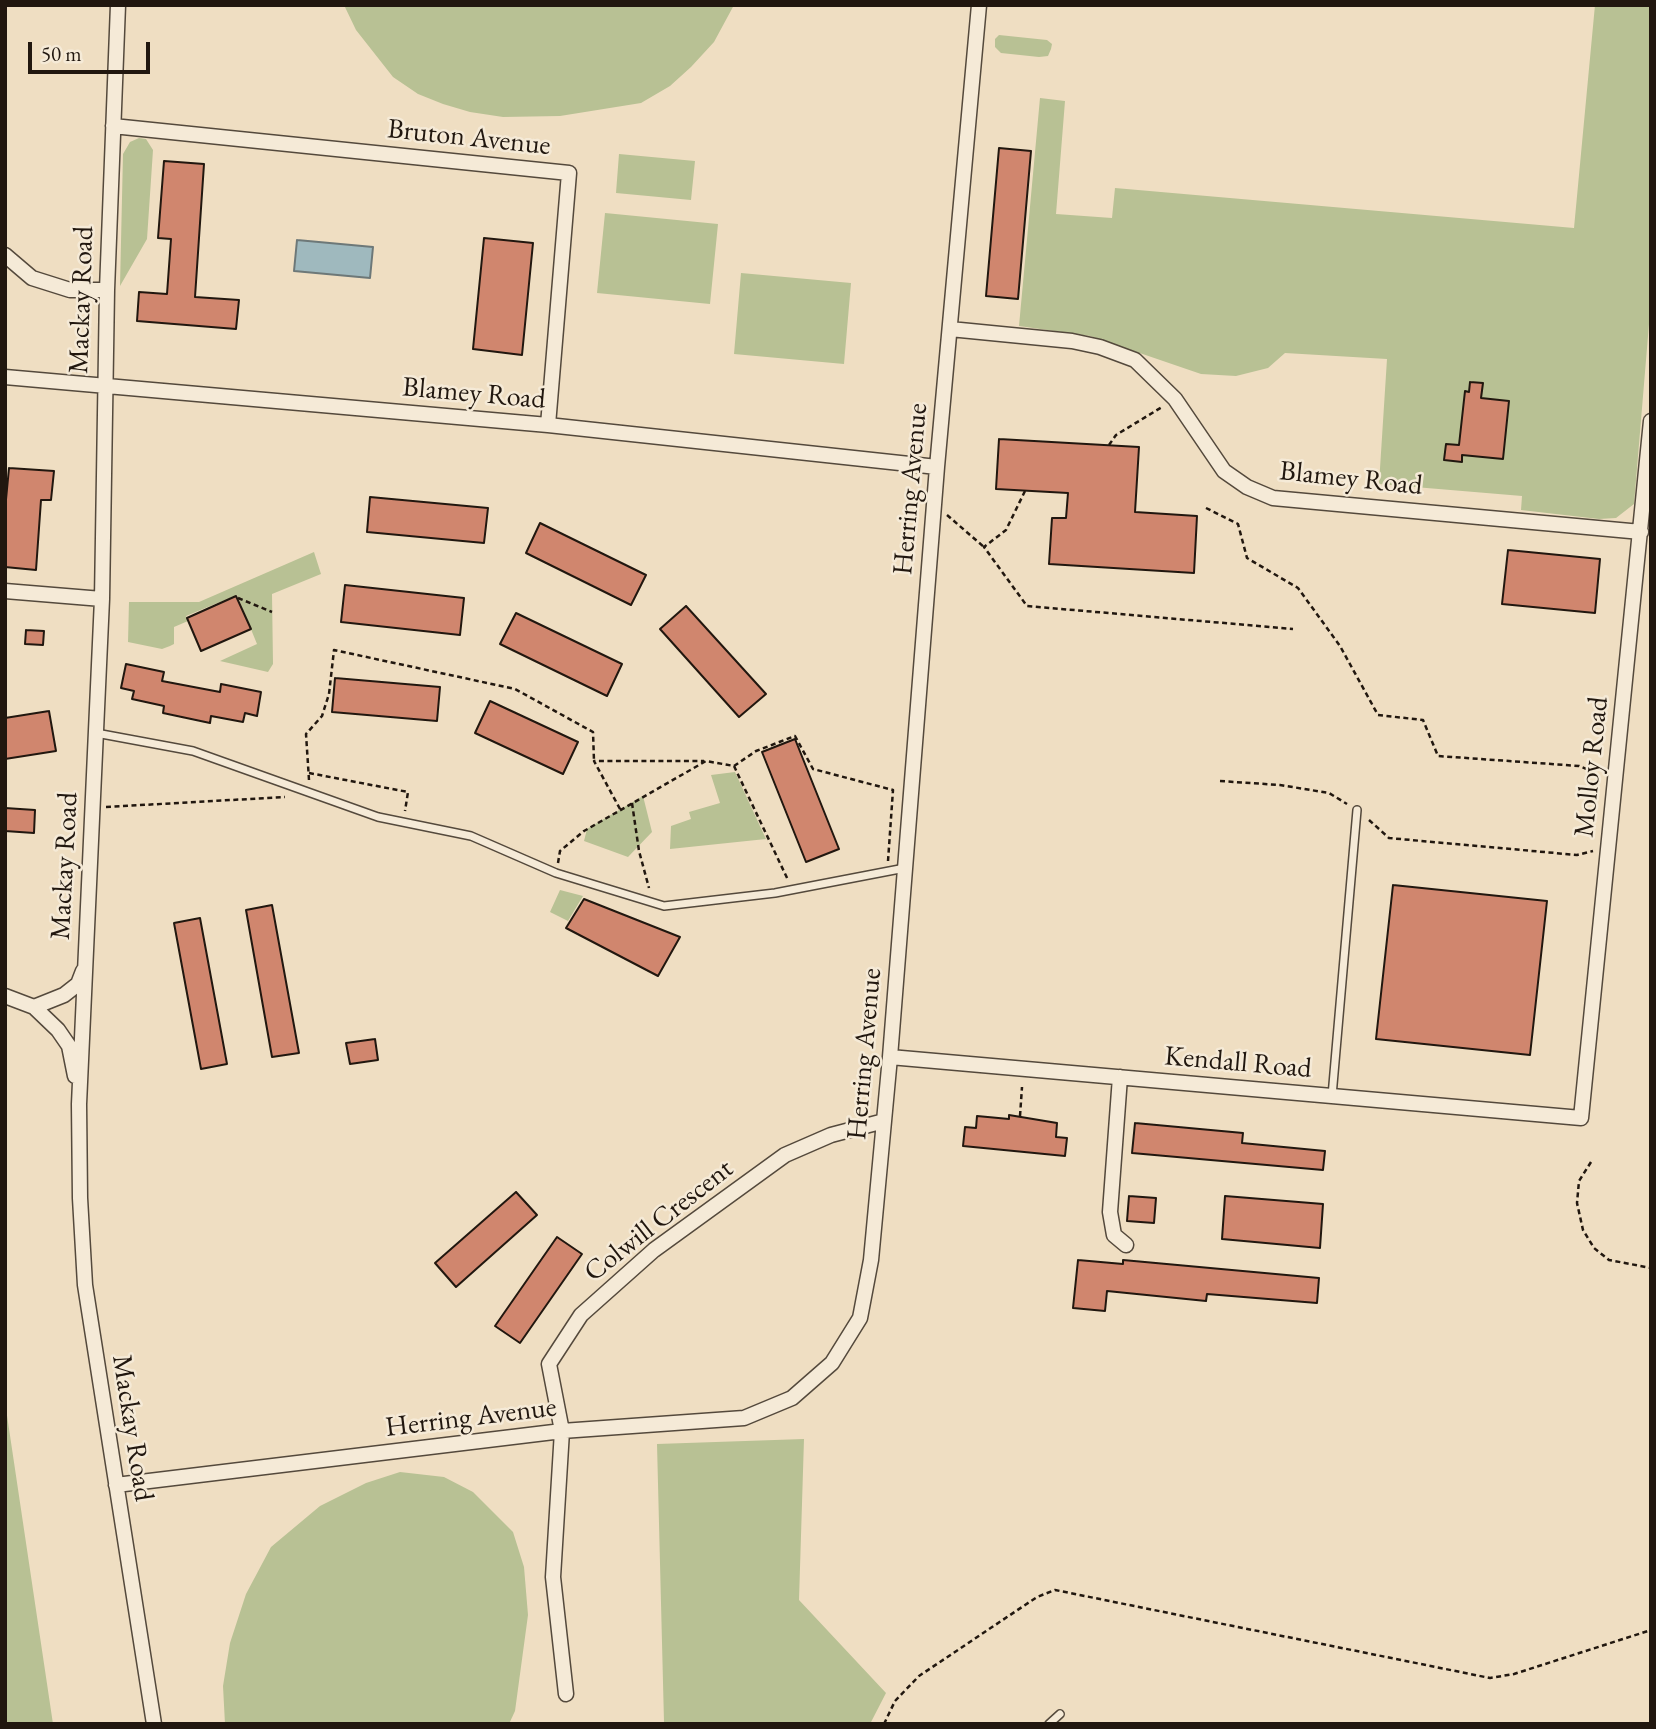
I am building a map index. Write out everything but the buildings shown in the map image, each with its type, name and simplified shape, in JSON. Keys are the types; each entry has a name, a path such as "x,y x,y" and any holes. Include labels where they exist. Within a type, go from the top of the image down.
{"street":[{"name":"Mackay Road","path":"118,5 104,387 102,599 79,1104 80,1198 85,1285 154,1724"},
{"name":"Herring Avenue","path":"116,1485 562,1431 744,1418 792,1398 832,1363 860,1318 871,1260 890,1057 937,467 979,5"},
{"name":"Bruton Avenue","path":"113,126 569,173 548,425"},
{"path":"5,255 32,278 70,289 107,290"},
{"name":"Blamey Road","path":"950,329 1072,341 1100,347 1135,360 1175,398 1224,471 1247,487 1273,498 1641,532"},
{"name":"Blamey Road","path":"5,377 548,425 937,467"},
{"name":"Molloy Road","path":"1581,1118 1651,421"},
{"path":"5,591 102,599"},
{"path":"34,1007 64,995 78,984 85,967"},
{"path":"5,996 34,1007 58,1030 69,1046 79,1104"},
{"name":"Kendall Road","path":"890,1057 1581,1118"},
{"path":"1120,1077 1110,1212 1114,1235 1126,1245"},
{"name":"Colwill Crescent","path":"566,1694 553,1577 562,1431 549,1364 581,1315 654,1250 785,1155 843,1131 884,1121"}],"lane":[{"path":"96,733 192,751 378,817 471,836 556,873 664,906 792,890 905,868"},
{"path":"1332,1096 1357,810"},
{"path":"1049,1724 1060,1714"}],"path":[{"path":"1109,445 1116,435 1175,398"},
{"path":"985,547 1006,530 1024,491"},
{"path":"934,503 985,547 1027,606 1293,629"},
{"path":"1206,508 1238,524 1247,558 1298,588 1340,646 1378,715 1423,720 1438,756 1578,766 1594,772 1602,788"},
{"path":"238,598 272,612"},
{"path":"92,808 307,797 309,773 306,734 322,716 329,694 334,650 515,689 593,732 594,761 620,809"},
{"path":"594,761 706,761 734,766 756,751 795,736 813,769 893,790 887,871"},
{"path":"556,873 560,851 587,829 706,761"},
{"path":"734,766 792,890"},
{"path":"309,773 408,792 403,822"},
{"path":"1220,781 1280,785 1329,793 1357,810 1389,838 1577,855 1594,851"},
{"path":"632,803 639,851 652,902"},
{"path":"1020,1116 1022,1087"},
{"path":"1591,1162 1579,1181 1577,1203 1583,1230 1594,1248 1609,1261 1651,1268"},
{"path":"884,1724 895,1701 919,1676 1037,1597 1055,1590 1490,1678 1514,1674 1651,1630"}],"green space":[{"path":"344,5 734,5 714,42 691,67 670,86 641,103 560,116 503,117 470,112 443,104 418,94 393,77 356,30"},
{"path":"1595,5 1651,5 1651,300 1634,504 1616,518 1599,519 1521,510 1522,496 1379,484 1387,359 1285,353 1268,368 1236,376 1201,374 1090,336 1019,326 1040,98 1065,101 1056,214 1112,218 1115,188 1574,228"},
{"path":"999,35 1047,40 1052,44 1051,49 1048,56 1039,57 1001,53 995,47 995,39"},
{"path":"139,138 146,139 153,150 147,239 120,286 123,154 130,142"},
{"path":"619,154 695,161 691,200 616,193"},
{"path":"605,213 718,224 710,304 597,293"},
{"path":"741,273 851,283 844,364 734,354"},
{"path":"314,552 321,574 272,594 273,664 268,672 220,661 257,644 237,595 186,616 188,621 174,627 174,644 170,646 162,649 128,642 129,602 199,602"},
{"path":"735,772 766,839 670,849 671,826 691,819 689,812 720,803 711,775"},
{"path":"643,796 652,832 628,857 584,841 587,829"},
{"path":"560,890 583,896 568,921 550,912"},
{"path":"5,1402 53,1724 5,1724"},
{"path":"804,1439 799,1600 886,1693 870,1724 666,1724 657,1444"},
{"path":"400,1472 444,1477 473,1492 513,1532 524,1567 528,1615 515,1711 509,1724 225,1724 223,1686 230,1643 246,1594 271,1547 320,1506 366,1483"}],"water":[{"path":"297,240 373,247 370,278 294,271"}]}
